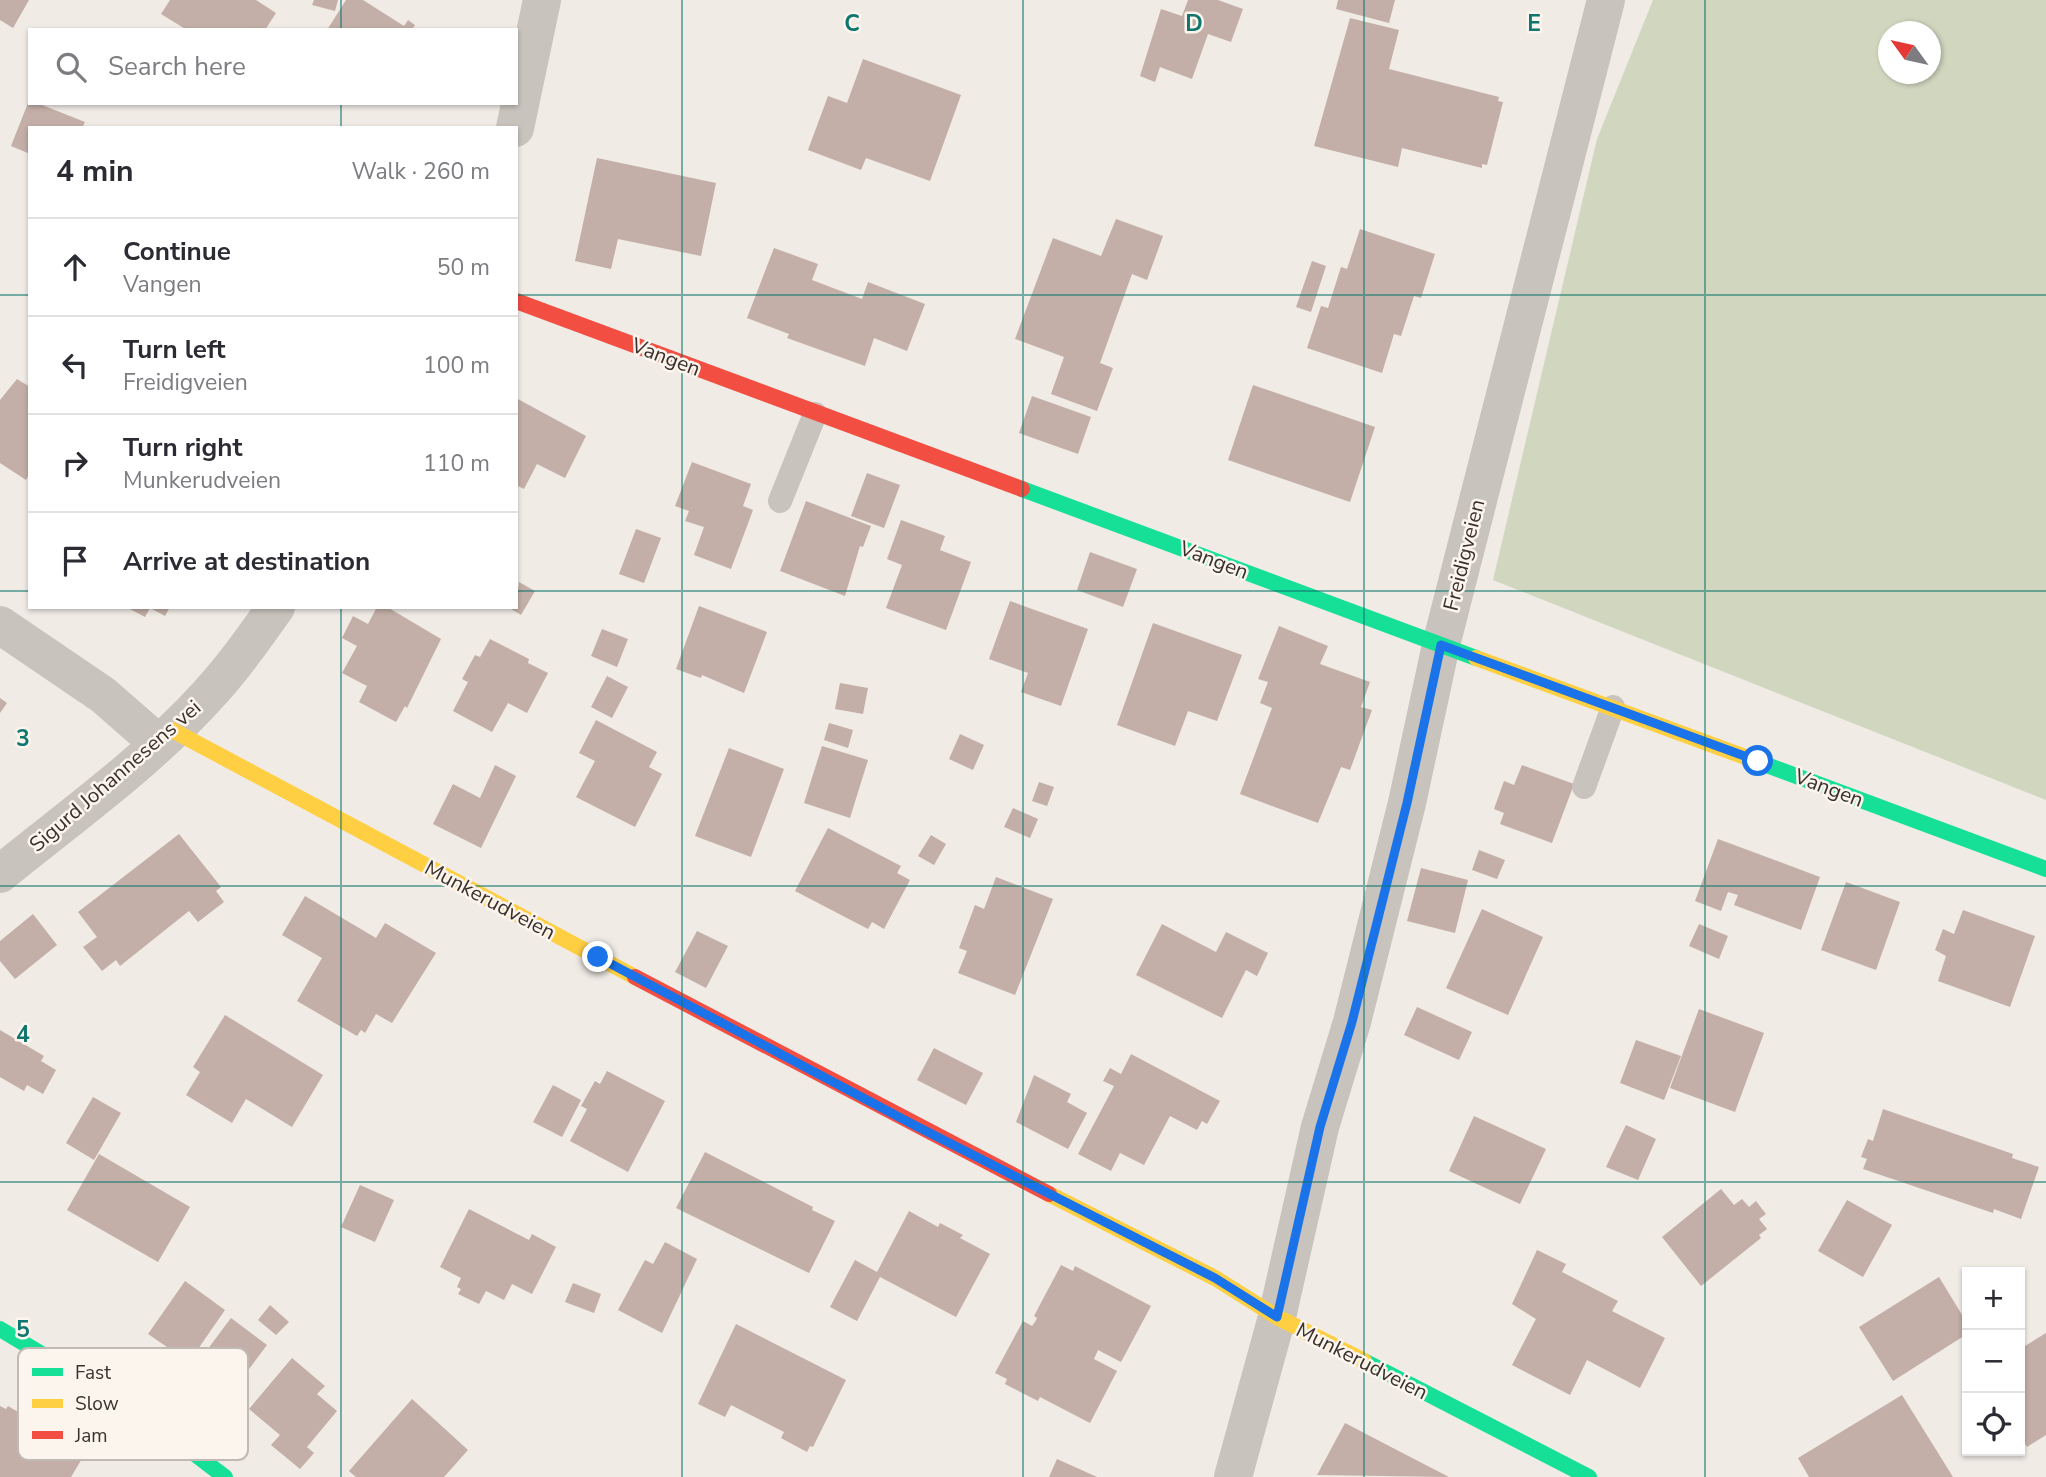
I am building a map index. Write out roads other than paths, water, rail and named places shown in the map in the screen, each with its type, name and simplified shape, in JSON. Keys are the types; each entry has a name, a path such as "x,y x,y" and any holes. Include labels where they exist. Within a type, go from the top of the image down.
{"street":[{"path":"515,126 542,0"},
{"name":"Freidigveien","path":"1233,1477 1277,1317 1320,1127 1352,1022 1407,803 1441,645 1606,0"},
{"name":"Vangen","path":"518,302 2046,869"},
{"name":"Sigurd Johannesens vei","path":"0,874 165,737 214,688 274,609"},
{"name":"Munkerudveien","path":"0,625 165,737 934,1136 1215,1278 1277,1317 1589,1477"},
{"path":"0,1329 32,1348"},
{"path":"206,1460 225,1477"}],"lane":[{"path":"780,501 815,414"},
{"path":"1584,787 1613,707"}]}
